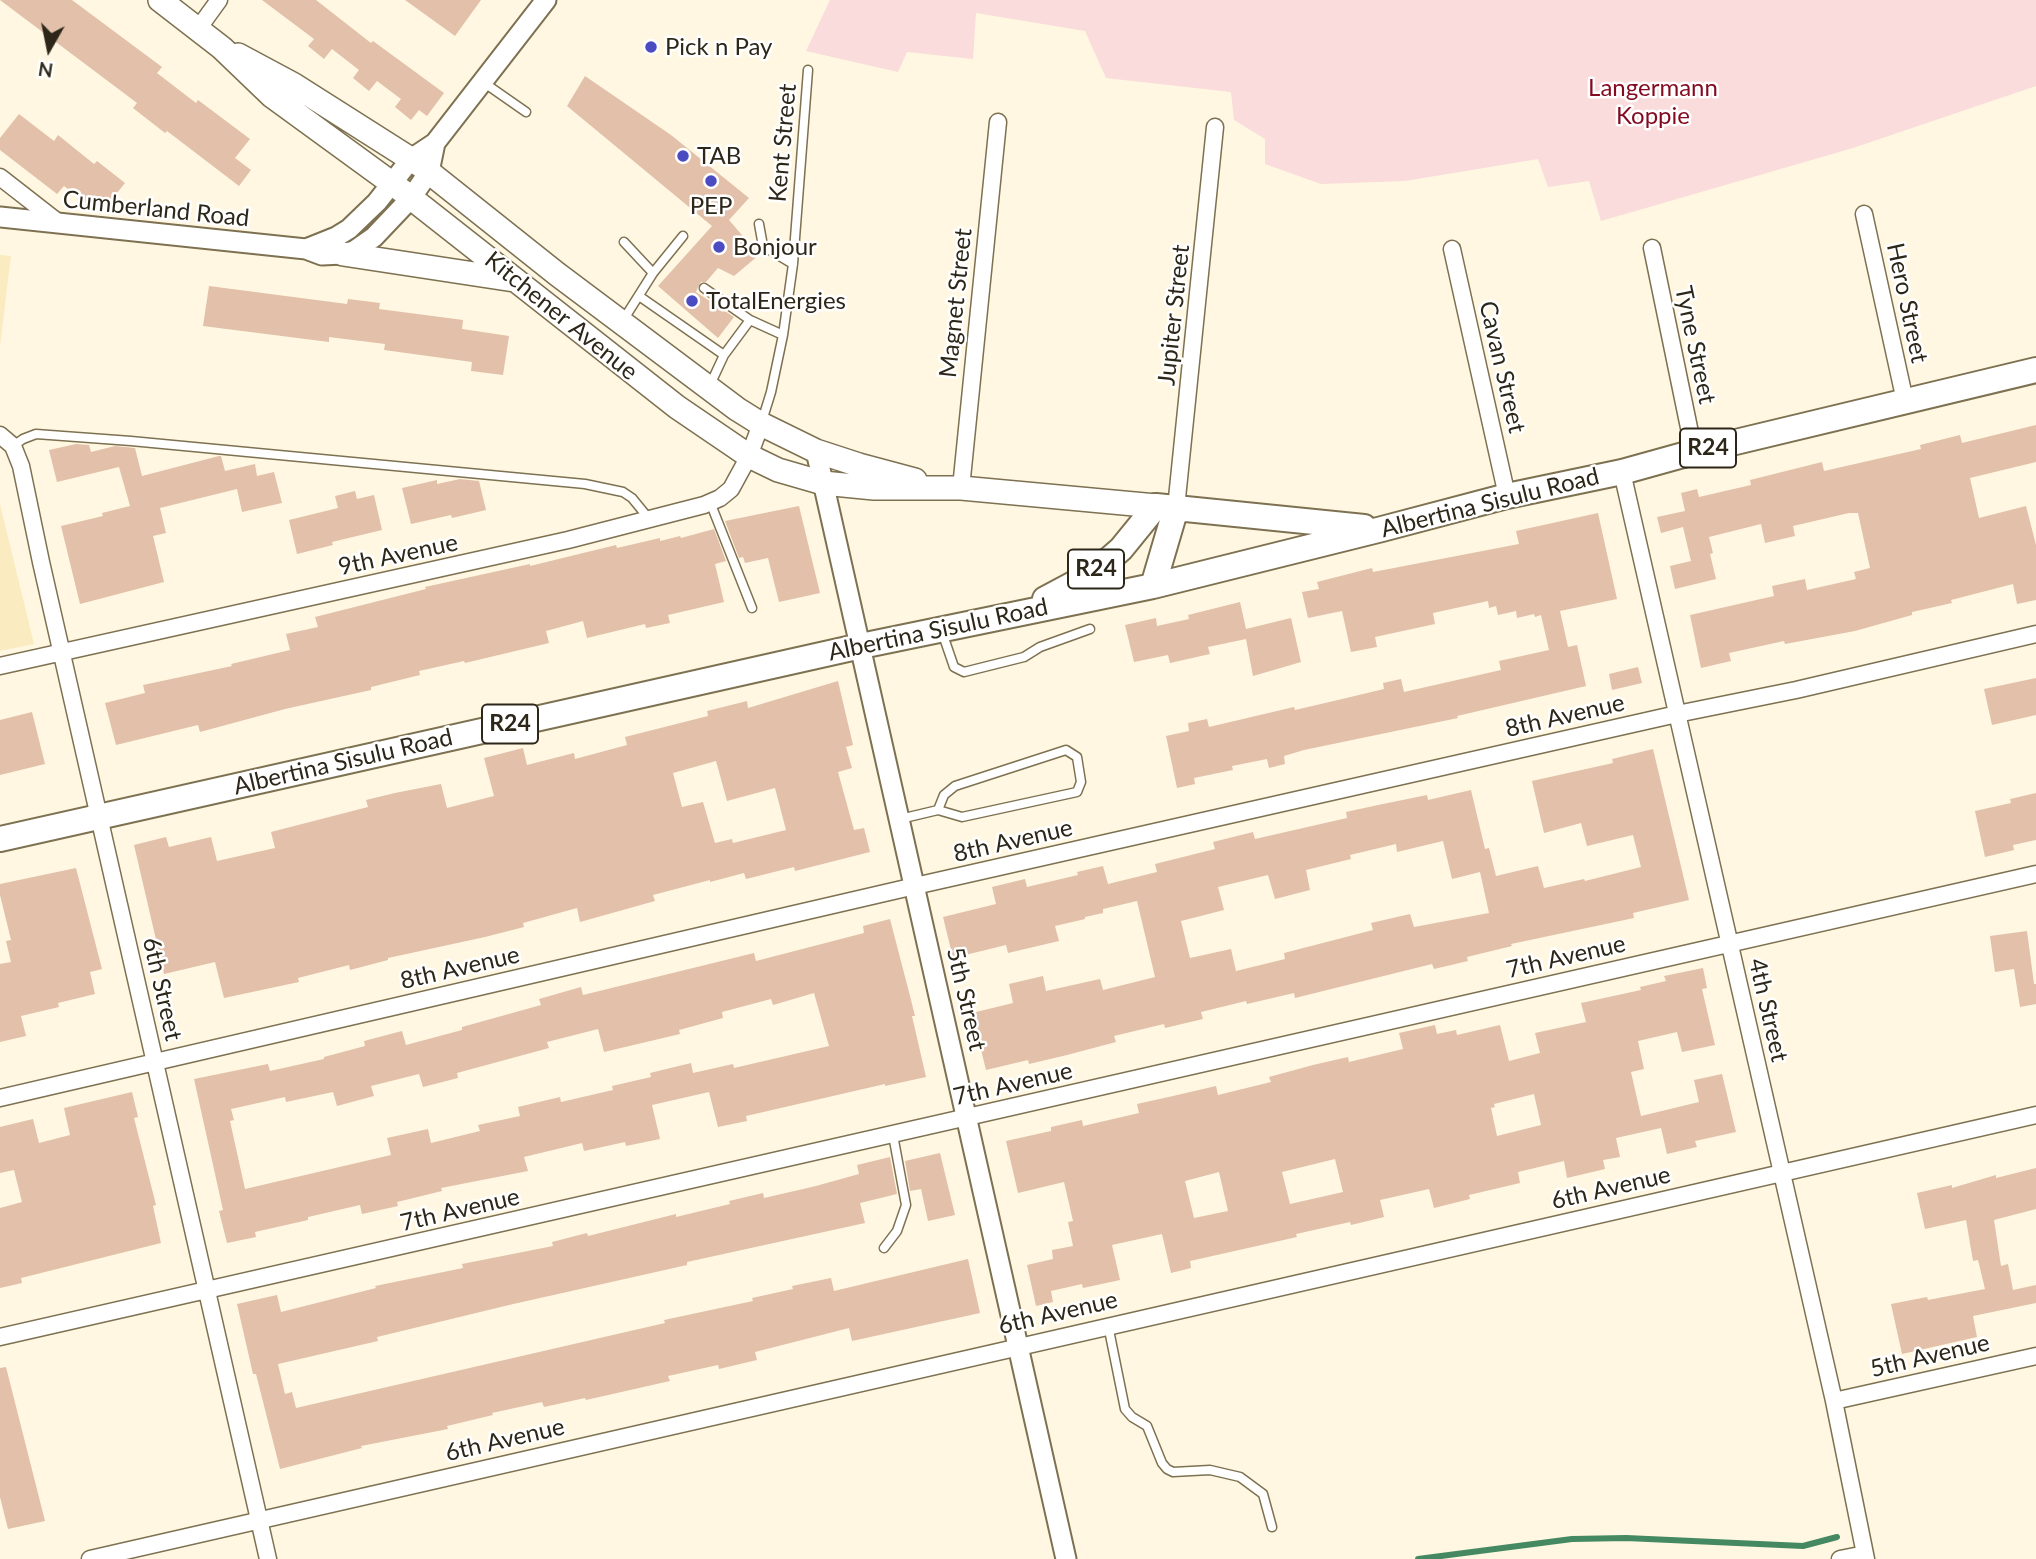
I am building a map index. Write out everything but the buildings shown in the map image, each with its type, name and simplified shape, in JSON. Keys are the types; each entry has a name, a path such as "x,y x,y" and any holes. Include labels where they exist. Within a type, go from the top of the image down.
{"main road":[{"name":"Kitchener Avenue","path":"160,0 222,48 272,96 411,198 677,407 749,456 778,470 823,483 874,488 951,487 1382,529"},
{"name":"Kitchener Avenue","path":"222,48 255,62 294,85 420,165 526,250 737,409 761,424 816,451 859,465 951,487"},
{"path":"343,254 517,280"},
{"name":"Albertina Sisulu Road","path":"0,839 861,646 1153,586 1507,496 1622,472 1694,452 2036,370"},
{"path":"1153,586 1166,507"},
{"name":"R24","path":"1020,612 1075,583 1106,562 1166,507"}],"street":[{"path":"198,29 219,0"},
{"name":"Cumberland Road","path":"0,217 306,249 322,255 354,251 374,237 411,198 420,165 435,143 546,0"},
{"name":"Magnet Street","path":"951,487 998,122"},
{"name":"Jupiter Street","path":"1166,507 1215,127"},
{"name":"Cumberland Road","path":"306,249 349,229 392,184 420,165"},
{"path":"0,177 59,223"},
{"name":"Hero Street","path":"1864,214 1905,401"},
{"name":"Cavan Street","path":"1452,248 1507,496"},
{"name":"Tyne Street","path":"1652,248 1694,452"},
{"name":"9th Avenue","path":"0,666 555,543 710,502 731,489 749,456 761,424"},
{"path":"0,435 13,446"},
{"name":"6th Street","path":"13,446 21,466 268,1559"},
{"name":"5th Street","path":"816,451 1066,1559"},
{"name":"4th Street","path":"1622,472 1834,1401 1865,1556"},
{"name":"8th Avenue","path":"0,1098 915,886 2036,634"},
{"name":"7th Avenue","path":"0,1337 2036,874"},
{"name":"6th Avenue","path":"90,1559 2036,1115"},
{"name":"5th Avenue","path":"1834,1401 2036,1356"},
{"path":"1840,1559 1865,1556"}],"lane":[{"name":"Kent Street","path":"761,424 783,335 793,264 808,70"},
{"path":"483,82 526,112"},
{"path":"759,223 763,246 793,264"},
{"path":"622,322 653,273 683,236"},
{"path":"624,242 653,273"},
{"path":"704,288 750,320 783,335"},
{"path":"639,296 724,355"},
{"path":"710,387 724,355 750,320"},
{"path":"13,446 36,434 158,443 585,484 610,487 623,492 632,498 650,520"},
{"path":"710,502 752,608"},
{"path":"941,629 954,667 964,672 1024,657 1040,647 1090,629"},
{"path":"900,819 938,810 962,817 1077,792 1081,782 1077,757 1066,750 956,786 944,795 938,810"},
{"path":"884,1248 897,1231 906,1205 894,1135"},
{"path":"1108,1325 1125,1409 1147,1426 1162,1463 1173,1472 1210,1470 1240,1477 1263,1494 1272,1527"}],"shaded area":[{"path":"0,255 11,256 0,346"},
{"path":"0,504 34,644 0,651"}],"green space":[{"name":"Langermann Koppie","path":"830,0 2036,0 2036,86 1853,148 1601,221 1589,181 1548,187 1538,159 1405,181 1321,184 1265,164 1265,139 1234,120 1231,92 1106,78 1085,31 976,13 973,59 907,52 898,72 806,51"}],"waterway":[{"path":"1418,1559 1572,1539 1626,1538 1803,1546 1837,1537"}],"place":[{"name":"Pick n Pay","path":"651,47"},
{"name":"TAB","path":"683,156"},
{"name":"PEP","path":"711,181"},
{"name":"Bonjour","path":"719,247"},
{"name":"TotalEnergies","path":"692,301"}]}
